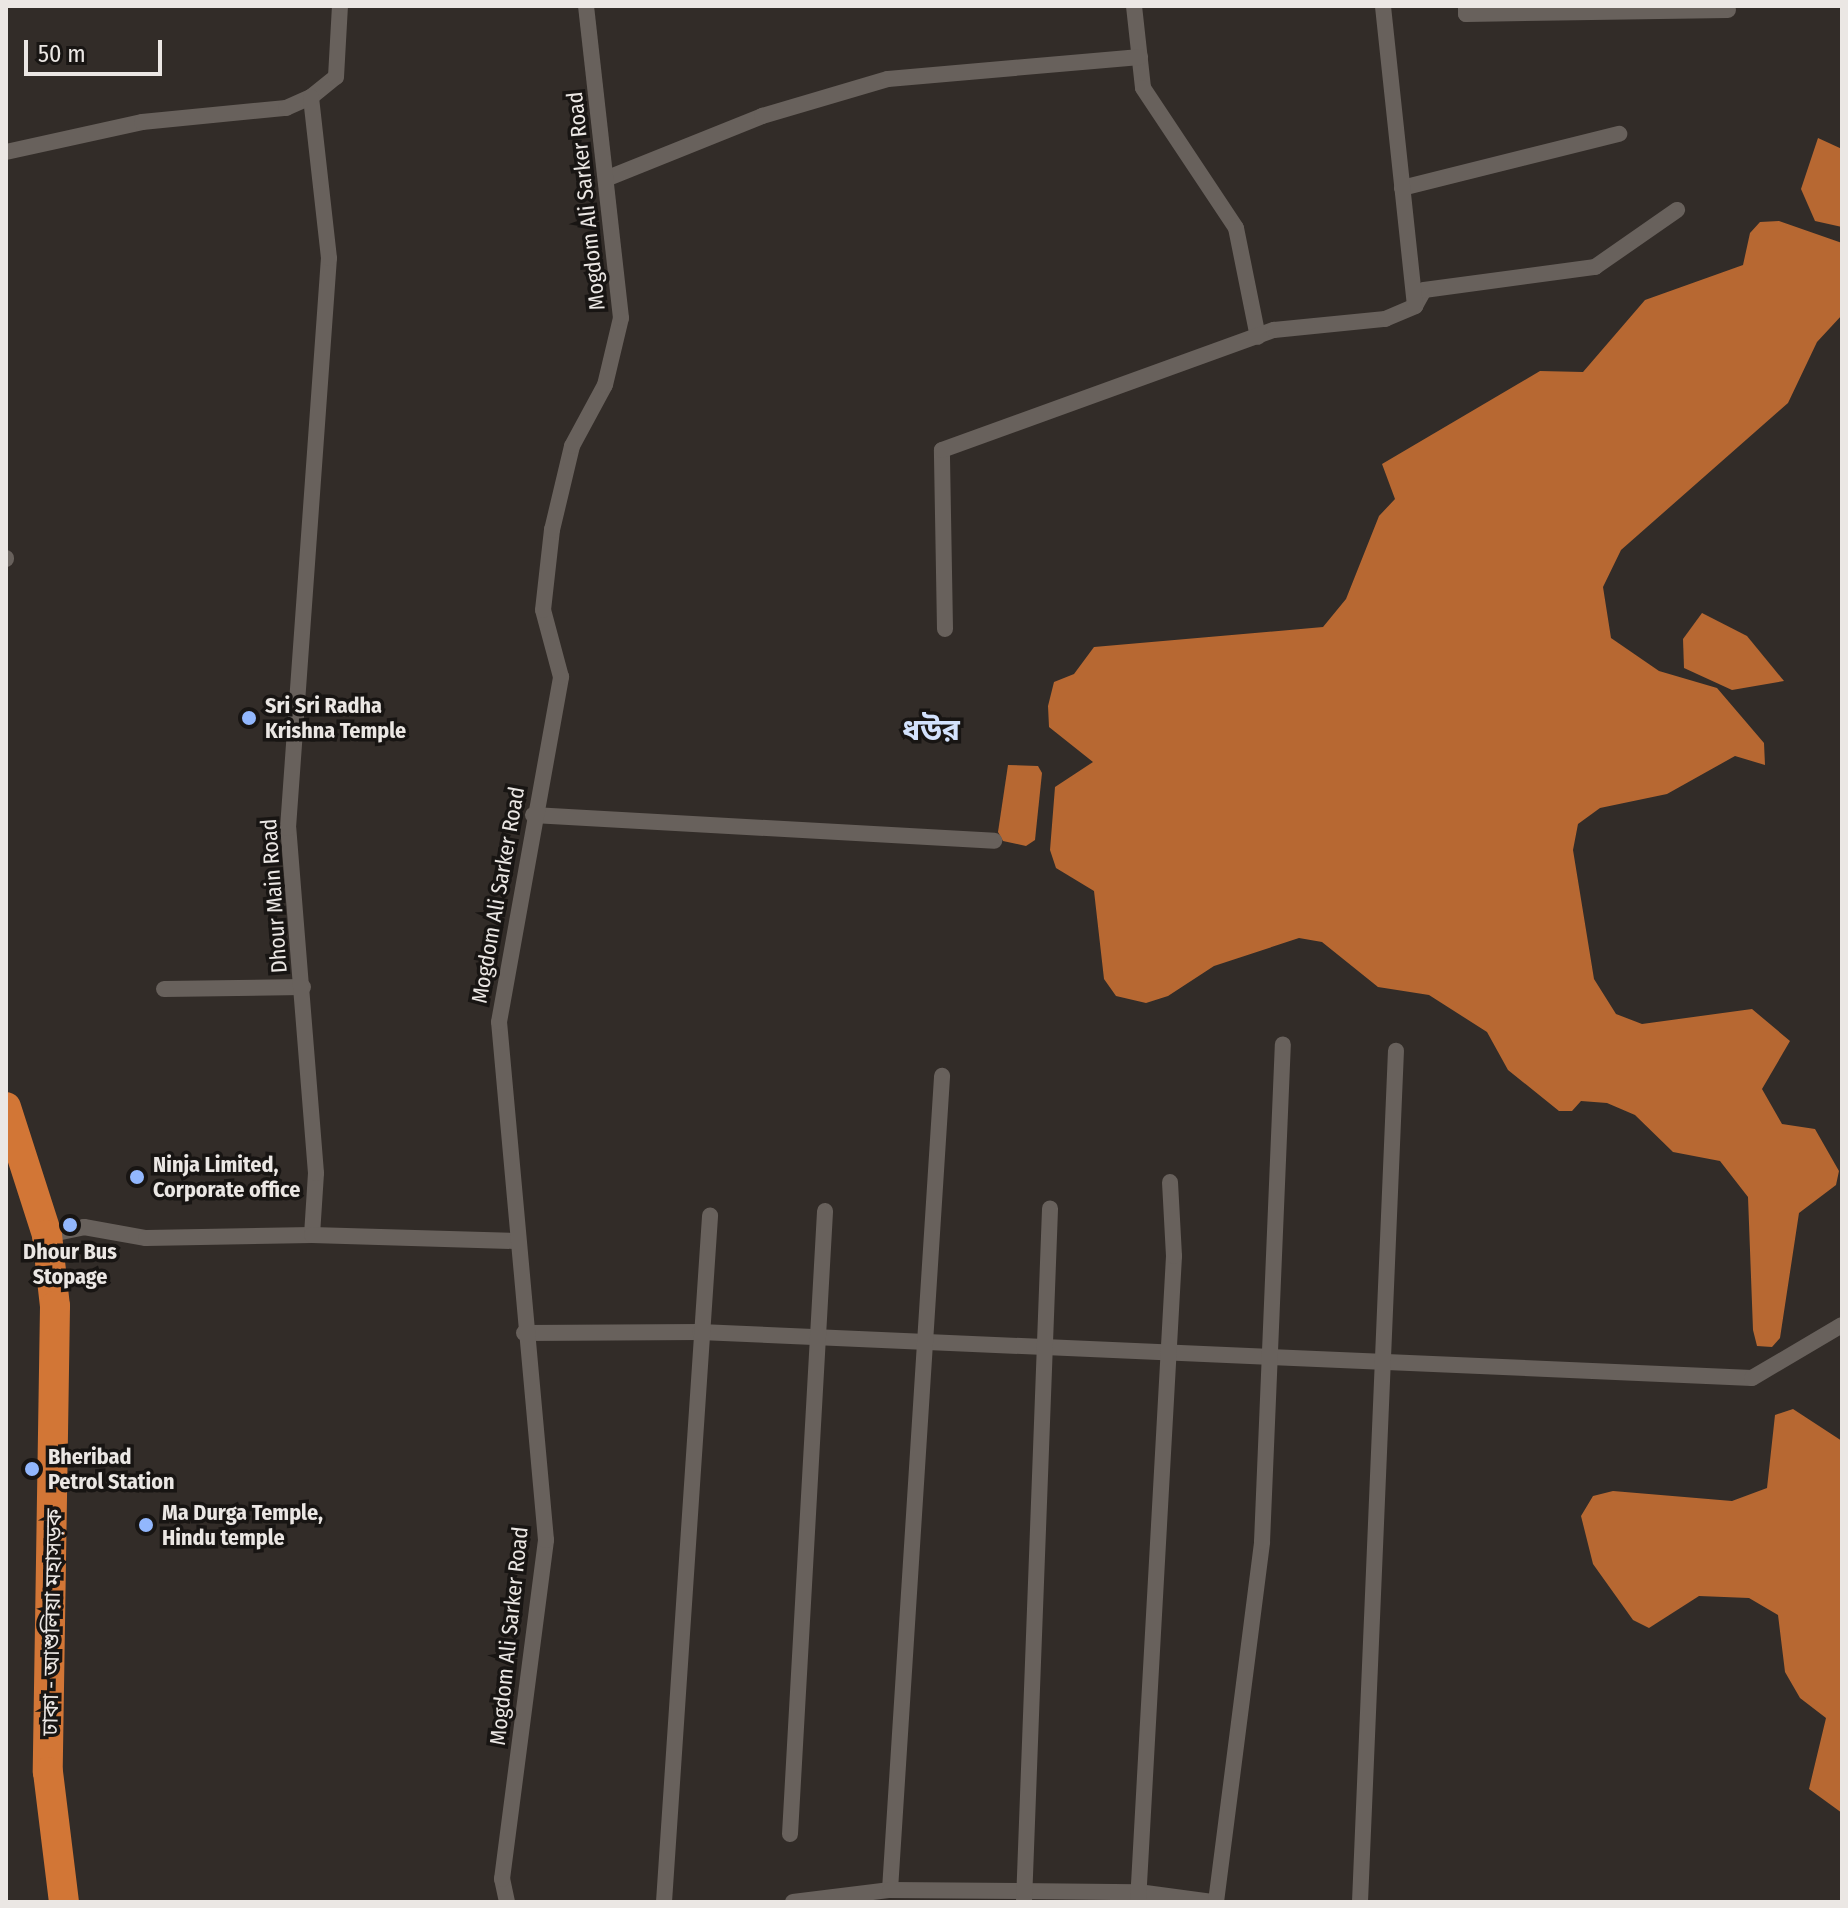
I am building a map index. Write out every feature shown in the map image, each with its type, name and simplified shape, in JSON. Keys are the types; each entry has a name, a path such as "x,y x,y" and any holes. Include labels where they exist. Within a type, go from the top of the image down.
{"highway":[{"name":"ঢাকা - আশুলিয়া মহাসড়ক","path":"6,1107 47,1235 57,1392 48,1772 64,1902"}],"street":[{"path":"6,152 142,122 286,108 311,97 336,77 340,6"},
{"name":"Mogdom Ali Sarker Road","path":"507,1902 502,1879 546,1540 524,1333 499,1022 533,815 561,677 543,610 552,530 572,446 605,385 621,318 608,178 586,6"},
{"path":"1134,6 1143,88 1236,228 1258,337"},
{"path":"1383,6 1415,306"},
{"path":"1466,6 1466,14 1728,10"},
{"path":"608,178 762,116 888,79 1140,57"},
{"name":"Dhour Main Road","path":"311,97 329,258 288,828 316,1173 312,1235"},
{"path":"1402,188 1619,134"},
{"path":"945,629 942,450 1258,337 1385,319 1415,306 1424,290 1595,267 1677,210"},
{"path":"533,815 994,841"},
{"path":"164,989 303,987"},
{"path":"793,1902 890,1890 1025,1898 1138,1897 1214,1902 1250,1675 1283,1044"},
{"path":"1360,1902 1396,1051"},
{"path":"890,1890 942,1076"},
{"path":"1138,1897 1167,1351 1170,1182"},
{"path":"1025,1898 1040,1345 1050,1208"},
{"path":"790,1834 811,1362 819,1336 825,1211"},
{"path":"664,1902 710,1216"},
{"path":"47,1235 84,1227 146,1238 312,1235 518,1241"},
{"path":"524,1333 700,1332 819,1336 1167,1351 1382,1365 1752,1378 1842,1325"}],"shaded area":[{"path":"1818,138 1842,149 1842,227 1815,221 1801,189"},
{"path":"1779,221 1842,243 1842,315 1817,342 1788,403 1621,550 1603,587 1611,638 1659,671 1717,688 1764,743 1765,765 1735,756 1667,794 1600,808 1578,824 1573,850 1594,979 1616,1014 1642,1024 1752,1009 1790,1041 1762,1089 1782,1124 1815,1129 1839,1171 1836,1185 1799,1213 1780,1338 1772,1347 1757,1346 1753,1330 1748,1197 1720,1161 1673,1152 1635,1115 1607,1103 1581,1101 1572,1111 1559,1111 1508,1070 1487,1032 1429,995 1378,987 1322,942 1299,938 1214,966 1168,996 1146,1003 1116,996 1104,979 1094,891 1056,868 1050,850 1055,787 1093,762 1049,727 1048,706 1054,682 1074,674 1094,647 1323,627 1346,599 1379,516 1395,499 1382,464 1540,371 1583,372 1645,300 1743,265 1750,233 1760,222"},
{"path":"1702,613 1747,636 1784,681 1732,690 1684,668 1683,639"},
{"path":"1008,765 1038,766 1042,773 1035,840 1026,846 1003,841 998,832"},
{"path":"1793,1409 1842,1441 1842,1813 1809,1789 1826,1718 1800,1698 1785,1672 1778,1615 1749,1598 1699,1596 1649,1628 1633,1620 1593,1564 1581,1516 1593,1496 1613,1491 1732,1501 1767,1488 1775,1415"}],"place":[{"name":"Sri Sri Radha Krishna Temple","path":"249,718"},
{"name":"Ninja Limited, Corporate office","path":"137,1177"},
{"name":"Dhour Bus Stopage","path":"70,1225"},
{"name":"Bheribad Petrol Station","path":"32,1469"},
{"name":"Ma Durga Temple, Hindu temple","path":"146,1525"}],"district":[{"name":"ধউর","path":"931,730"}]}
